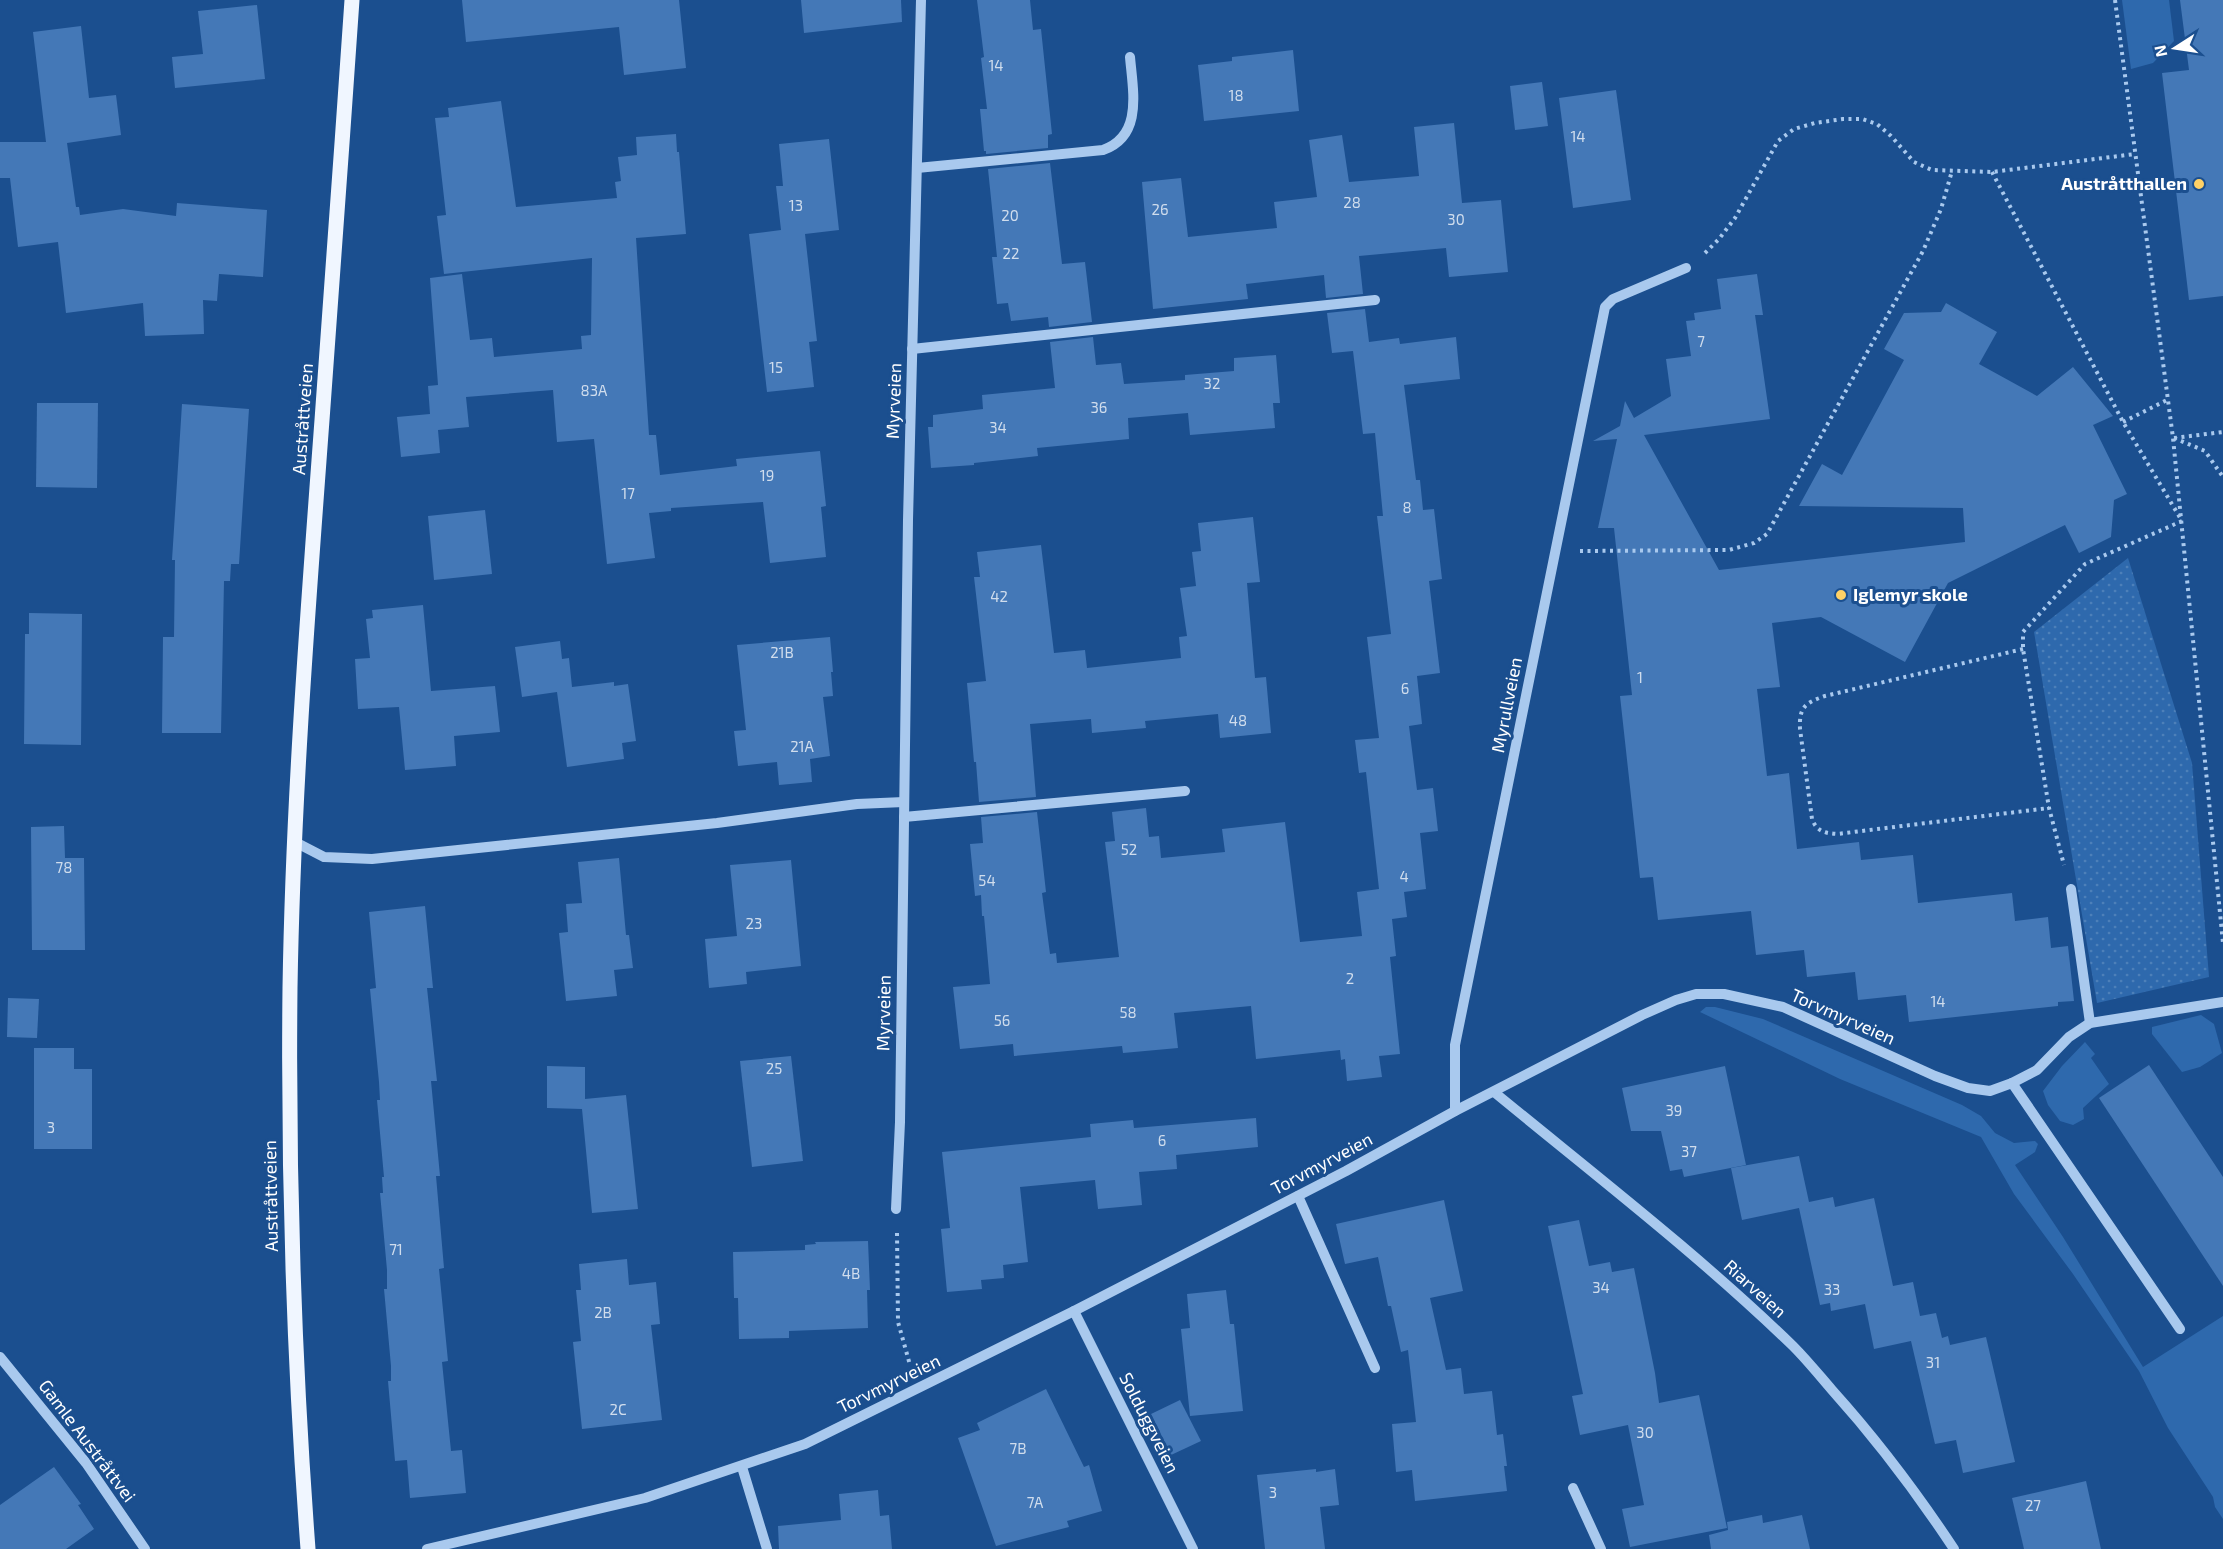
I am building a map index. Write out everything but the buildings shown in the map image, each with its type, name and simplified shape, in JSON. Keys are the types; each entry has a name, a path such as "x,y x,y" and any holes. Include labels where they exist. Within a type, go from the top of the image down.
{"main road":[{"name":"Austråttveien","path":"308,1549 296,1387 290,1192 290,984 295,842 311,569 352,0"}],"street":[{"name":"Myrveien","path":"896,1209 900,1122 912,349 921,0"},
{"path":"917,168 1102,150 1113,147 1122,141 1128,132 1131,119 1133,97 1130,57"},
{"name":"Myrullveien","path":"1455,1111 1455,1046 1605,307 1620,296 1686,268"},
{"path":"912,349 1375,300"},
{"path":"904,817 1185,790"},
{"path":"295,842 324,857 372,859 717,823 857,804 904,802"},
{"path":"2071,888 2090,1023"},
{"name":"Torvmyrveien","path":"427,1549 645,1498 805,1444 1074,1311 1298,1196 1455,1111 1667,1004 1696,994 1724,994 1783,1007 1935,1076 1968,1088 1990,1091 2037,1070 2068,1037 2090,1023 2223,1002"},
{"path":"2012,1083 2180,1329"},
{"name":"Riarveien","path":"1494,1092 1661,1228 1794,1347 1868,1431 1924,1503 1954,1549"},
{"path":"1298,1196 1375,1368"},
{"name":"Solduggveien","path":"1074,1311 1193,1549"},
{"name":"Gamle Austråttvei","path":"0,1357 86,1463 145,1549"},
{"path":"742,1467 767,1549"},
{"path":"1573,1488 1601,1549"}],"path":[{"path":"2115,0 2173,438 2223,943"},
{"path":"1686,268 1719,239 1735,218 1778,141 1794,129 1815,123 1862,119 1877,124 1914,162 1932,170 1992,172 2135,154"},
{"path":"1555,551 1729,550 1743,548 1767,534 1923,251 1941,209 1952,171"},
{"path":"1992,172 2123,422 2182,521"},
{"path":"2123,422 2167,400"},
{"path":"2173,438 2223,432"},
{"path":"2173,438 2205,451 2223,477"},
{"path":"2071,888 2049,808 2022,649 2023,632 2085,564 2182,521"},
{"path":"2022,649 1825,696 1812,700 1804,706 1800,716 1800,729 1812,819 1815,827 1822,832 1837,834 2049,808"},
{"path":"896,1209 898,1322 916,1389"}],"shaded area":[{"path":"2122,0 2169,0 2174,41 2153,63 2131,69"},
{"path":"2128,558 2192,763 2209,977 2097,1003 2034,632"},
{"path":"1706,1007 1715,1007 1763,1019 1962,1105 1981,1116 1995,1133 2014,1143 2035,1141 2038,1144 2035,1152 2015,1165 2063,1237 2143,1367 2223,1316 2223,1519 2215,1507 2213,1497 2168,1428 2139,1371 2073,1274 2014,1194 1981,1137 1840,1079 1700,1012"},
{"path":"2201,1015 2214,1024 2222,1053 2200,1067 2182,1072 2152,1034 2152,1027"},
{"path":"2085,1042 2095,1054 2091,1058 2109,1084 2083,1108 2084,1119 2073,1125 2060,1121 2048,1105 2043,1091 2062,1066"}],"place":[{"name":"Austråtthallen","path":"2199,184"},
{"name":"Iglemyr skole","path":"1841,595"}]}
